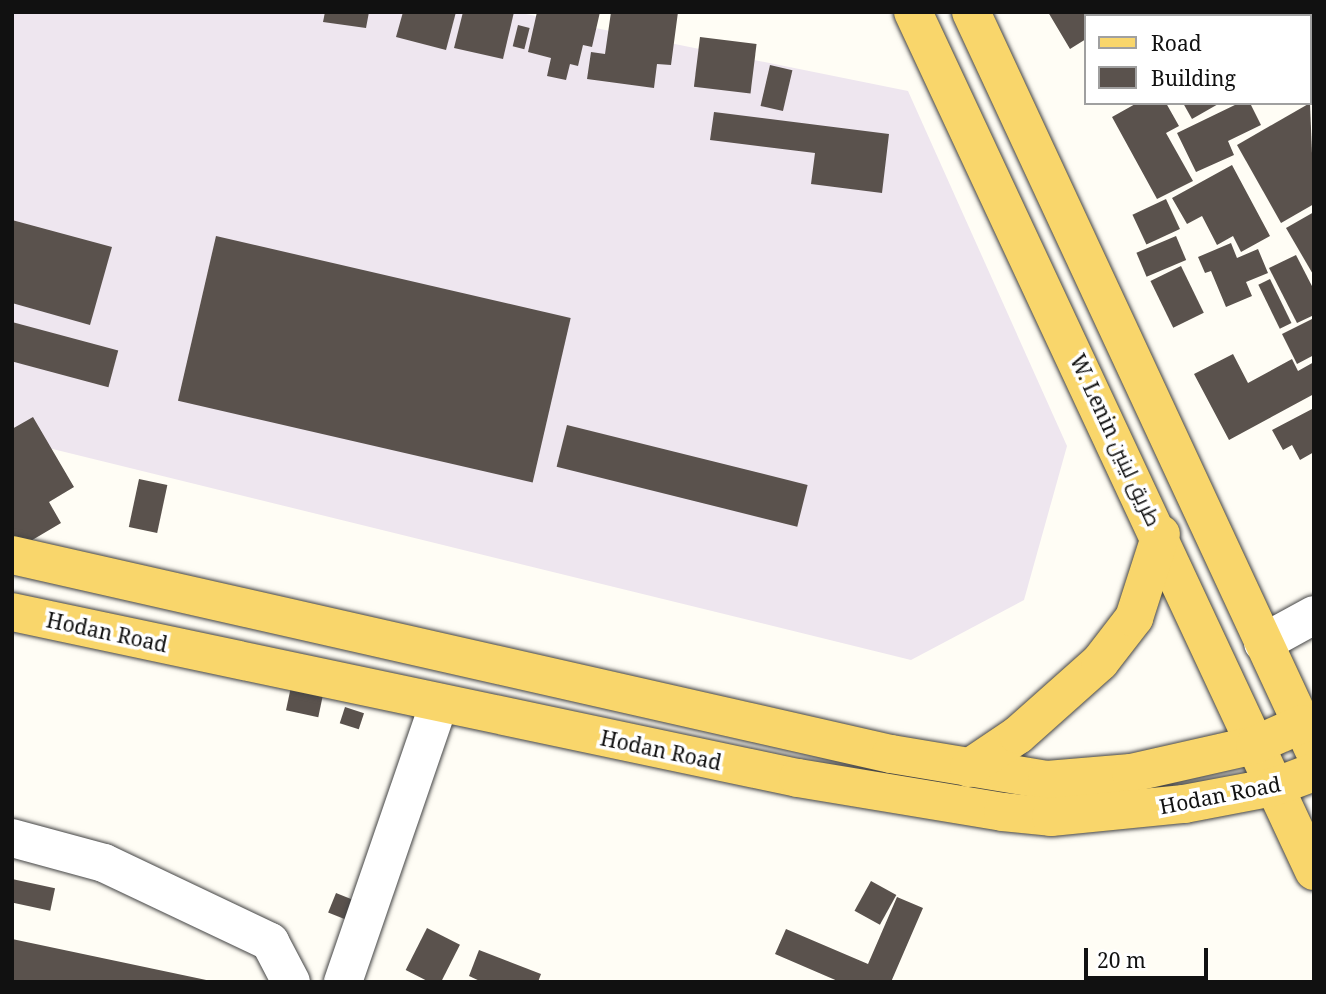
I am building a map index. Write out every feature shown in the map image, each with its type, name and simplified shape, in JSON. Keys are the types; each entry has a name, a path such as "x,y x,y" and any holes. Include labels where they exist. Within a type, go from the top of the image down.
{"main road":[{"name":"W. Lenin طريق لينين","path":"913,12 1161,534 1314,871"},
{"path":"971,12 1308,737"},
{"path":"970,768 1018,735 1100,662 1134,618 1161,534"},
{"name":"Hodan Road","path":"12,555 970,768 1049,798 1131,773 1255,745 1308,737"},
{"name":"Hodan Road","path":"12,612 798,778 1049,798 1116,813 1274,787 1314,772"}],"street":[{"path":"1263,643 1314,615"},
{"path":"343,982 439,703"},
{"path":"12,838 104,863 270,942 291,982"}],"shaded area":[{"path":"12,12 516,12 908,91 1067,446 1024,600 911,660 12,439"}],"building":[{"path":"325,12 369,12 366,28 323,22"},
{"path":"403,12 456,12 446,50 396,37"},
{"path":"463,12 514,12 503,59 454,48"},
{"path":"537,12 600,12 592,47 583,45 578,66 570,64 566,80 547,76 551,58 528,52"},
{"path":"611,12 678,12 671,65 657,64 654,88 587,79 591,52 605,54"},
{"path":"1048,12 1131,12 1084,14 1084,40 1070,49"},
{"path":"1197,12 1198,14 1148,14"},
{"path":"518,25 530,28 524,49 513,46"},
{"path":"700,37 757,44 750,94 694,87"},
{"path":"770,65 792,70 783,111 761,106"},
{"path":"1133,105 1167,105 1179,126 1166,133 1193,181 1157,199 1112,117"},
{"path":"1184,105 1216,105 1192,119"},
{"path":"1235,105 1251,105 1261,125 1228,141 1234,155 1196,172 1177,133"},
{"path":"1310,105 1314,204 1281,223 1237,145"},
{"path":"714,112 889,134 882,193 811,184 815,153 710,140"},
{"path":"1232,165 1270,236 1241,252 1233,236 1217,245 1202,216 1187,224 1172,198"},
{"path":"1166,199 1180,229 1146,245 1132,215"},
{"path":"1314,212 1314,276 1286,228"},
{"path":"12,220 112,247 90,325 12,303"},
{"path":"216,236 571,318 533,483 178,401"},
{"path":"1176,236 1186,260 1147,277 1136,253"},
{"path":"1231,243 1237,258 1258,249 1268,273 1246,282 1252,296 1226,307 1211,271 1205,273 1198,257"},
{"path":"1296,255 1314,290 1314,315 1297,323 1269,268"},
{"path":"1181,266 1204,313 1173,328 1150,281"},
{"path":"1270,279 1291,323 1280,329 1258,285"},
{"path":"1314,318 1314,355 1297,364 1282,334"},
{"path":"12,322 118,350 108,387 12,361"},
{"path":"1233,354 1248,383 1292,359 1298,371 1314,362 1314,394 1229,440 1194,374"},
{"path":"1314,408 1314,452 1300,460 1292,445 1283,450 1272,430"},
{"path":"33,417 74,487 49,502 61,523 12,552 12,429"},
{"path":"567,425 808,485 797,527 557,467"},
{"path":"139,479 167,485 157,533 129,527"},
{"path":"292,682 324,689 318,717 286,710"},
{"path":"345,707 364,713 359,729 340,723"},
{"path":"12,879 55,888 50,911 12,903"},
{"path":"871,881 896,895 880,925 855,911"},
{"path":"336,893 363,904 355,923 328,912"},
{"path":"897,897 923,908 891,982 840,982 775,954 786,929 868,964"},
{"path":"427,928 460,945 441,982 429,982 406,970"},
{"path":"12,939 211,981 12,982"},
{"path":"479,950 541,974 538,982 482,982 469,976"}]}
